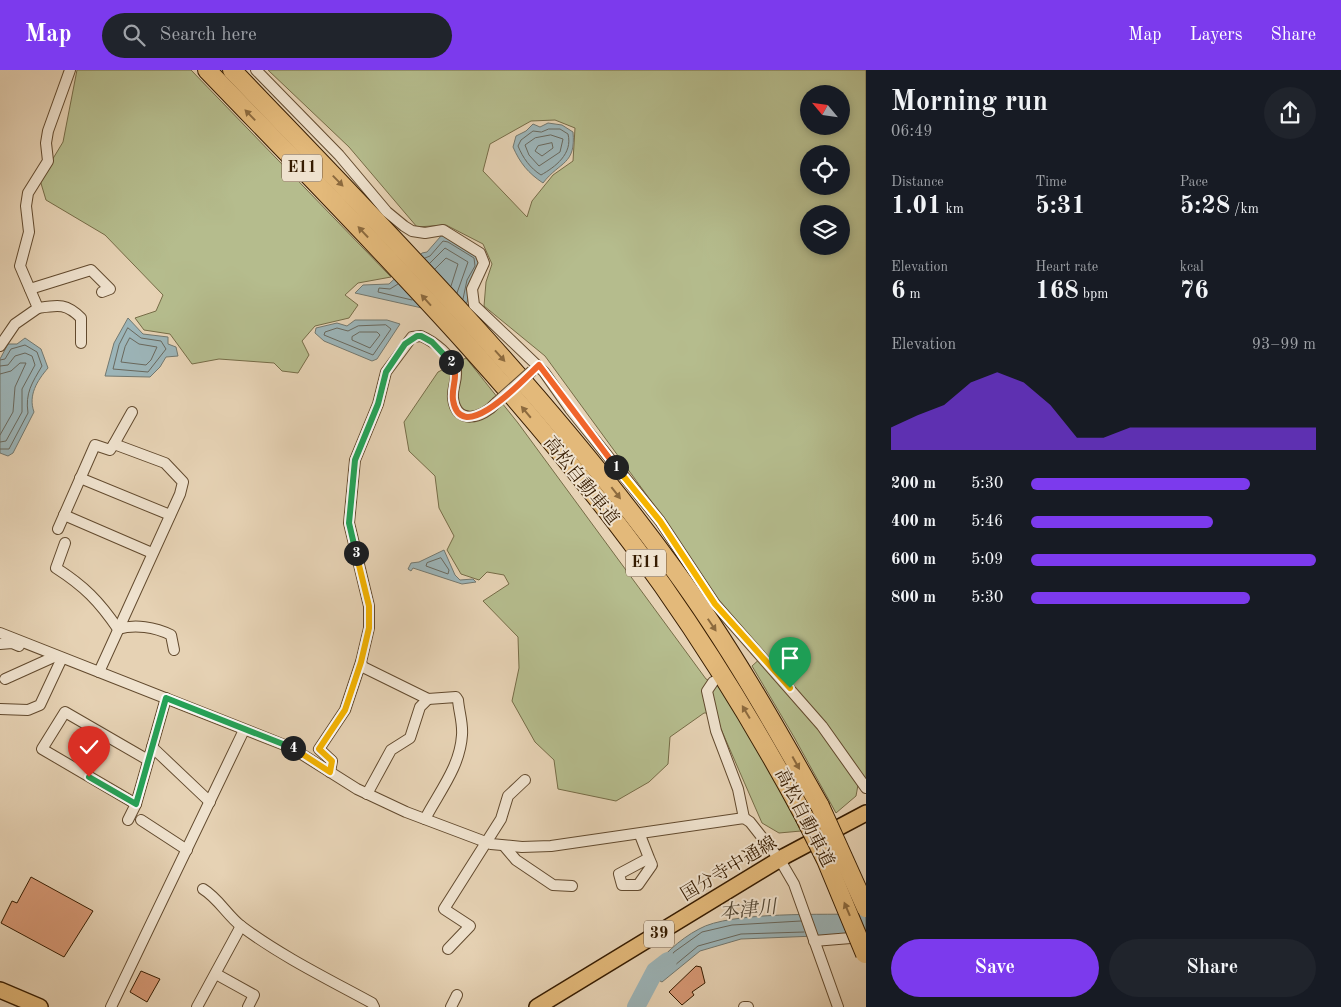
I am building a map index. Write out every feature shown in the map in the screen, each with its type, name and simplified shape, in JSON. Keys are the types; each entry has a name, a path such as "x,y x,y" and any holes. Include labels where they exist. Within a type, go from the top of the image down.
{"highway":[{"name":"高松自動車道","path":"207,70 403,262 468,319 532,391 613,489 674,568 745,674 820,806 866,908"},
{"name":"高松自動車道","path":"232,70 403,262 456,333 591,491 662,584 729,684 804,816 826,860 866,955"}],"main road":[{"name":"国分寺中通線","path":"537,1007 780,860 866,813"},
{"path":"0,990 40,1007"}],"street":[{"path":"38,308 20,266 30,232 26,218 28,193 48,160 46,142 48,131 70,70"},
{"path":"256,70 340,155 392,217 412,231 425,233 443,230 476,248 483,257 482,269 472,289 474,305 536,368 570,409 660,521 715,604 822,726 866,788"},
{"path":"30,289 91,270 110,289 102,292"},
{"path":"0,346 15,324 38,308 57,305 71,308 81,318 80,343"},
{"path":"330,772 332,761 319,749 345,710 361,662 369,628 369,606 350,534 350,511 355,460 378,404 386,372 405,344 412,337 421,336 440,349 454,366 456,371 453,399 460,413 467,416 478,416 536,368"},
{"path":"58,530 95,445 110,450 132,412"},
{"path":"99,672 183,482 165,463 114,444"},
{"path":"80,478 170,515"},
{"path":"64,515 152,553"},
{"path":"65,543 56,568 82,585 101,604 118,629"},
{"path":"118,629 127,626 160,629 171,635 174,650"},
{"path":"0,633 292,748 367,794 425,819 505,847 551,846 640,835 744,818"},
{"path":"0,644 12,644 31,651 36,648"},
{"path":"748,660 756,653"},
{"path":"5,679 59,657"},
{"path":"0,709 28,710 40,704 59,657"},
{"path":"361,662 363,667 370,671 428,699 456,697 462,733 450,777 425,819"},
{"path":"713,682 707,691 716,731 738,789 744,818 780,860 794,884 838,1007"},
{"path":"128,820 136,804 166,698"},
{"path":"367,794 391,750 410,738 420,707 428,699"},
{"path":"136,804 42,749 65,712 148,760"},
{"path":"111,1007 244,730"},
{"path":"152,747 210,802"},
{"path":"448,949 470,926 444,909 501,819 508,796 525,780"},
{"path":"141,820 187,850"},
{"path":"640,835 648,858"},
{"path":"505,847 516,860 553,885 572,886"},
{"path":"203,889 212,894 222,908 241,926 322,976 372,1003 374,1007"},
{"path":"197,1007 241,926"},
{"path":"813,939 866,937"},
{"path":"216,974 254,996 248,1007"},
{"path":"451,1007 457,995"}],"green space":[{"path":"77,70 191,70 391,277 358,283 345,295 358,305 349,318 315,326 302,341 309,355 298,373 282,371 274,363 219,359 192,364 170,334 144,330 135,318 156,311 163,295 105,235 46,200 40,180 63,142"},
{"path":"268,70 866,70 866,780 860,774 856,796 836,813 752,666 763,656 718,602 665,520 545,356 484,306 486,282 492,264 483,244 446,225 417,227 349,147","holes":["555,120 575,128 573,161 553,175 532,201 527,217 483,171 490,144 531,121"]},
{"path":"466,358 518,423 706,679 718,685 763,758 801,831 779,833 762,823 714,713 704,713 670,737 668,764 649,782 616,801 558,789 554,760 535,742 512,701 519,668 518,637 483,601 509,584 504,575 487,572 479,580 461,574 447,550 454,536 439,508 435,476 409,451 404,422 438,372"}],"water":[{"path":"548,123 562,125 573,132 573,143 572,151 566,162 543,183 525,167 513,147 516,136 526,131 533,124 540,127"},
{"path":"441,236 463,244 474,252 481,261 466,305 422,308 355,293 363,285 389,284 422,253 427,252"},
{"path":"128,318 143,334 168,337 168,344 176,347 178,356 166,357 160,367 150,377 105,376 114,343"},
{"path":"355,320 387,320 400,324 377,359 372,361 324,341 315,333 316,328 337,323 347,326"},
{"path":"25,338 41,349 48,368 40,378 33,394 32,406 34,412 13,453 8,456 0,453 0,359 8,344 17,344"},
{"path":"444,550 455,575 460,580 473,579 476,582 462,584 413,568 411,571 408,569 411,563 419,562"},
{"path":"866,914 866,934 741,939 700,951 662,982 647,974 684,938 713,923 733,919 780,915"}],"building":[{"path":"31,877 93,911 64,957 1,923 12,901 17,903"},
{"path":"696,966 701,967 705,983 692,992 694,995 682,1005 669,992"},
{"path":"141,971 160,979 147,1002 130,992"}],"waterway":[{"name":"本津川","path":"636,1007 655,971 668,961"}],"route":[{"path":"89,777 136,804 166,698 292,748 330,772 332,761 319,749 345,710 361,662 369,628 369,606 350,534 349,523 355,460 378,404 386,372 412,337 421,336 426,338 450,359 456,371 453,392 455,406 460,413 467,416 478,416 486,412 539,365 570,409 660,521 715,604 756,653 790,688"}]}
